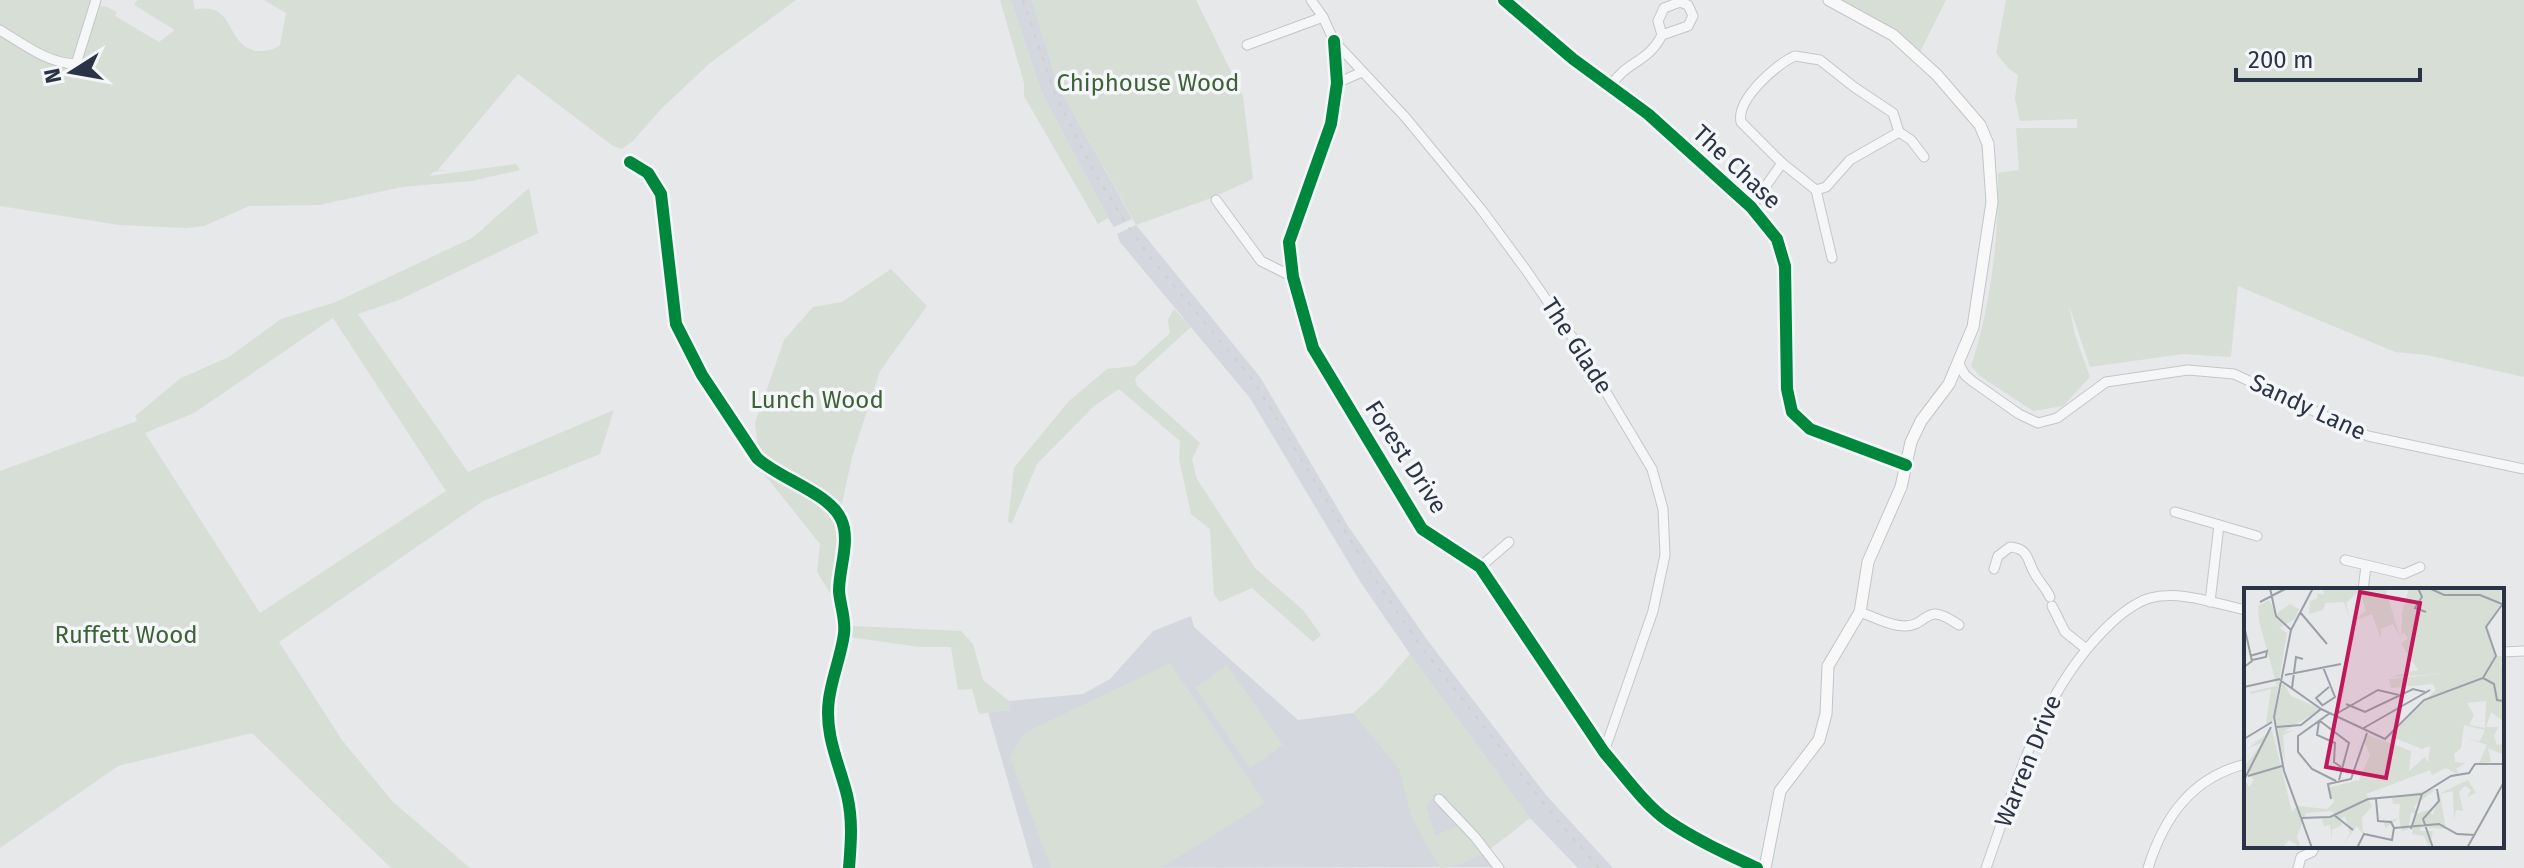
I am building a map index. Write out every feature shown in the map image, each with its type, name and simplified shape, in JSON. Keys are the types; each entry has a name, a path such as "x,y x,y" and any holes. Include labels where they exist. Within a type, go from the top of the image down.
{"main road":[{"path":"1765,868 1780,791 1819,740 1826,714 1828,666 1860,612 1868,562 1888,519 1916,431 1959,364 1978,305 1992,202 1987,138 1980,125 1937,75 1893,35 1829,0"}],"street":[{"path":"0,30 44,55 76,64 96,0"},
{"name":"The Glade","path":"1311,0 1334,41 1406,118 1490,220 1579,347 1652,469 1663,509 1665,555 1653,611 1604,752"},
{"name":"The Chase","path":"1504,0 1573,59 1648,114 1751,207 1772,231 1784,258 1787,389 1792,412 1810,429 1906,465"},
{"path":"1247,45 1323,17"},
{"path":"1611,86 1620,72 1648,56 1662,35"},
{"name":"Forest Drive","path":"1334,41 1337,83 1331,124 1289,242 1293,277 1313,348 1422,529 1480,567 1604,752 1666,820 1757,868"},
{"path":"1832,258 1816,190 1744,127 1739,117 1743,106 1770,72 1795,56 1820,60 1887,109 1895,117 1899,132 1911,140 1924,157"},
{"path":"1337,83 1362,72"},
{"path":"1816,190 1826,187 1850,160 1899,132"},
{"path":"1751,207 1782,163"},
{"path":"1216,200 1261,261 1293,277"},
{"name":"Sandy Lane","path":"1959,364 1972,381 2019,414 2038,423 2057,418 2106,382 2188,370 2234,374 2368,436 2524,469"},
{"path":"1949,384 1972,381"},
{"path":"2175,512 2257,536"},
{"path":"2210,602 2219,525"},
{"path":"1480,567 1509,542"},
{"path":"1994,569 2001,552 2010,547 2020,549 2029,556 2065,632 2085,648"},
{"path":"2345,560 2404,574 2420,567"},
{"path":"2363,588 2366,566"},
{"name":"Warren Drive","path":"1986,868 2041,722 2065,675 2085,648 2112,622 2146,599 2166,595 2244,610"},
{"path":"1860,612 1901,626 1912,624 1927,615 1939,614 1959,625"},
{"path":"2504,652 2524,651"},
{"path":"2148,868 2162,830 2190,792 2213,776 2244,765"},
{"path":"1439,799 1499,868"},
{"path":"2298,868 2301,857 2314,848"}],"shaded area":[{"path":"1011,0 1032,0 1058,85 1132,219 1114,227 1108,218 1041,91"},
{"path":"1136,225 1260,377 1348,526 1428,641 1546,795 1613,868 1578,868 1530,818 1361,583 1250,398 1120,242 1117,234"},
{"path":"1191,616 1194,627 1298,720 1353,713 1440,793 1493,867 1033,868 988,712 1009,710 1009,701 1083,694 1110,679 1153,631"}],"green space":[{"path":"0,0 94,0 93,5 117,12 115,16 159,42 175,30 134,5 137,0 193,0 195,10 217,11 239,41 259,51 280,45 286,13 264,0 796,0 710,63 622,149 613,146 518,74 438,170 447,170 433,172 430,176 516,164 520,170 471,181 402,187 319,205 249,206 204,226 187,228 119,225 0,206"},
{"path":"1000,0 1011,0 1041,91 1108,218 1098,224 1024,96 1024,83"},
{"name":"Chiphouse Wood","path":"1032,0 1196,0 1243,96 1253,179 1214,197 1136,225 1058,85"},
{"path":"1829,0 1946,0 1918,56"},
{"path":"2006,0 2524,0 2524,377 2427,355 2395,352 2238,286 2231,357 2183,354 2090,367 2069,305 2075,335 2090,377 2063,406 2033,411 1980,376 1971,366 1984,319 1992,271 1998,173 2019,170 2016,128 2077,128 2077,119 2020,121 2015,99 2018,75 1996,53"},
{"name":"Ruffett Wood","path":"529,188 538,233 399,300 358,314 468,472 614,410 600,454 483,501 279,642 342,740 392,801 470,868 391,868 252,733 118,766 0,848 0,471 137,421 135,416 181,378 229,357 281,319 336,302 472,238","holes":["333,318 446,491 260,613 145,433 194,413"]},
{"name":"Lunch Wood","path":"891,269 927,306 880,371 852,457 836,531 839,546 834,599 817,572 820,544 761,470 755,423 784,340 813,307 842,302"},
{"path":"1174,309 1191,327 1135,378 1137,386 1200,443 1192,459 1197,479 1255,568 1303,610 1321,635 1313,642 1252,588 1220,602 1214,595 1210,529 1191,514 1179,459 1180,441 1119,389 1094,406 1037,464 1012,523 1008,522 1014,468 1068,402 1107,369 1134,366 1170,333 1168,320"},
{"path":"853,626 961,631 973,644 983,680 1009,701 1010,710 979,714 972,689 958,690 951,647 920,647 849,637"},
{"path":"1410,654 1530,818 1476,857 1452,867 1440,868 1411,816 1399,769 1353,713 1380,689","holes":["1441,796 1466,823 1435,835 1426,805"]},
{"path":"1170,663 1265,803 1161,868 1051,868 1010,757 1024,733"},
{"path":"1227,665 1283,745 1250,768 1195,688"}],"railway":[{"path":"1023,0 1054,92 1094,172 1125,222 1150,257 1253,380 1370,572 1420,645 1552,814 1599,868"}],"cycle path":[{"path":"1504,0 1573,59 1648,114 1751,207 1777,239 1785,266 1787,389 1792,412 1810,429 1906,465"},
{"path":"1334,41 1337,83 1331,124 1289,242 1293,277 1313,348 1422,529 1480,567 1604,752 1634,789 1659,814 1679,828 1757,868"},
{"path":"630,162 648,173 661,194 676,324 702,375 757,458 826,501 844,527 845,545 839,582 844,634 828,712 830,736 850,813 849,868"}]}
